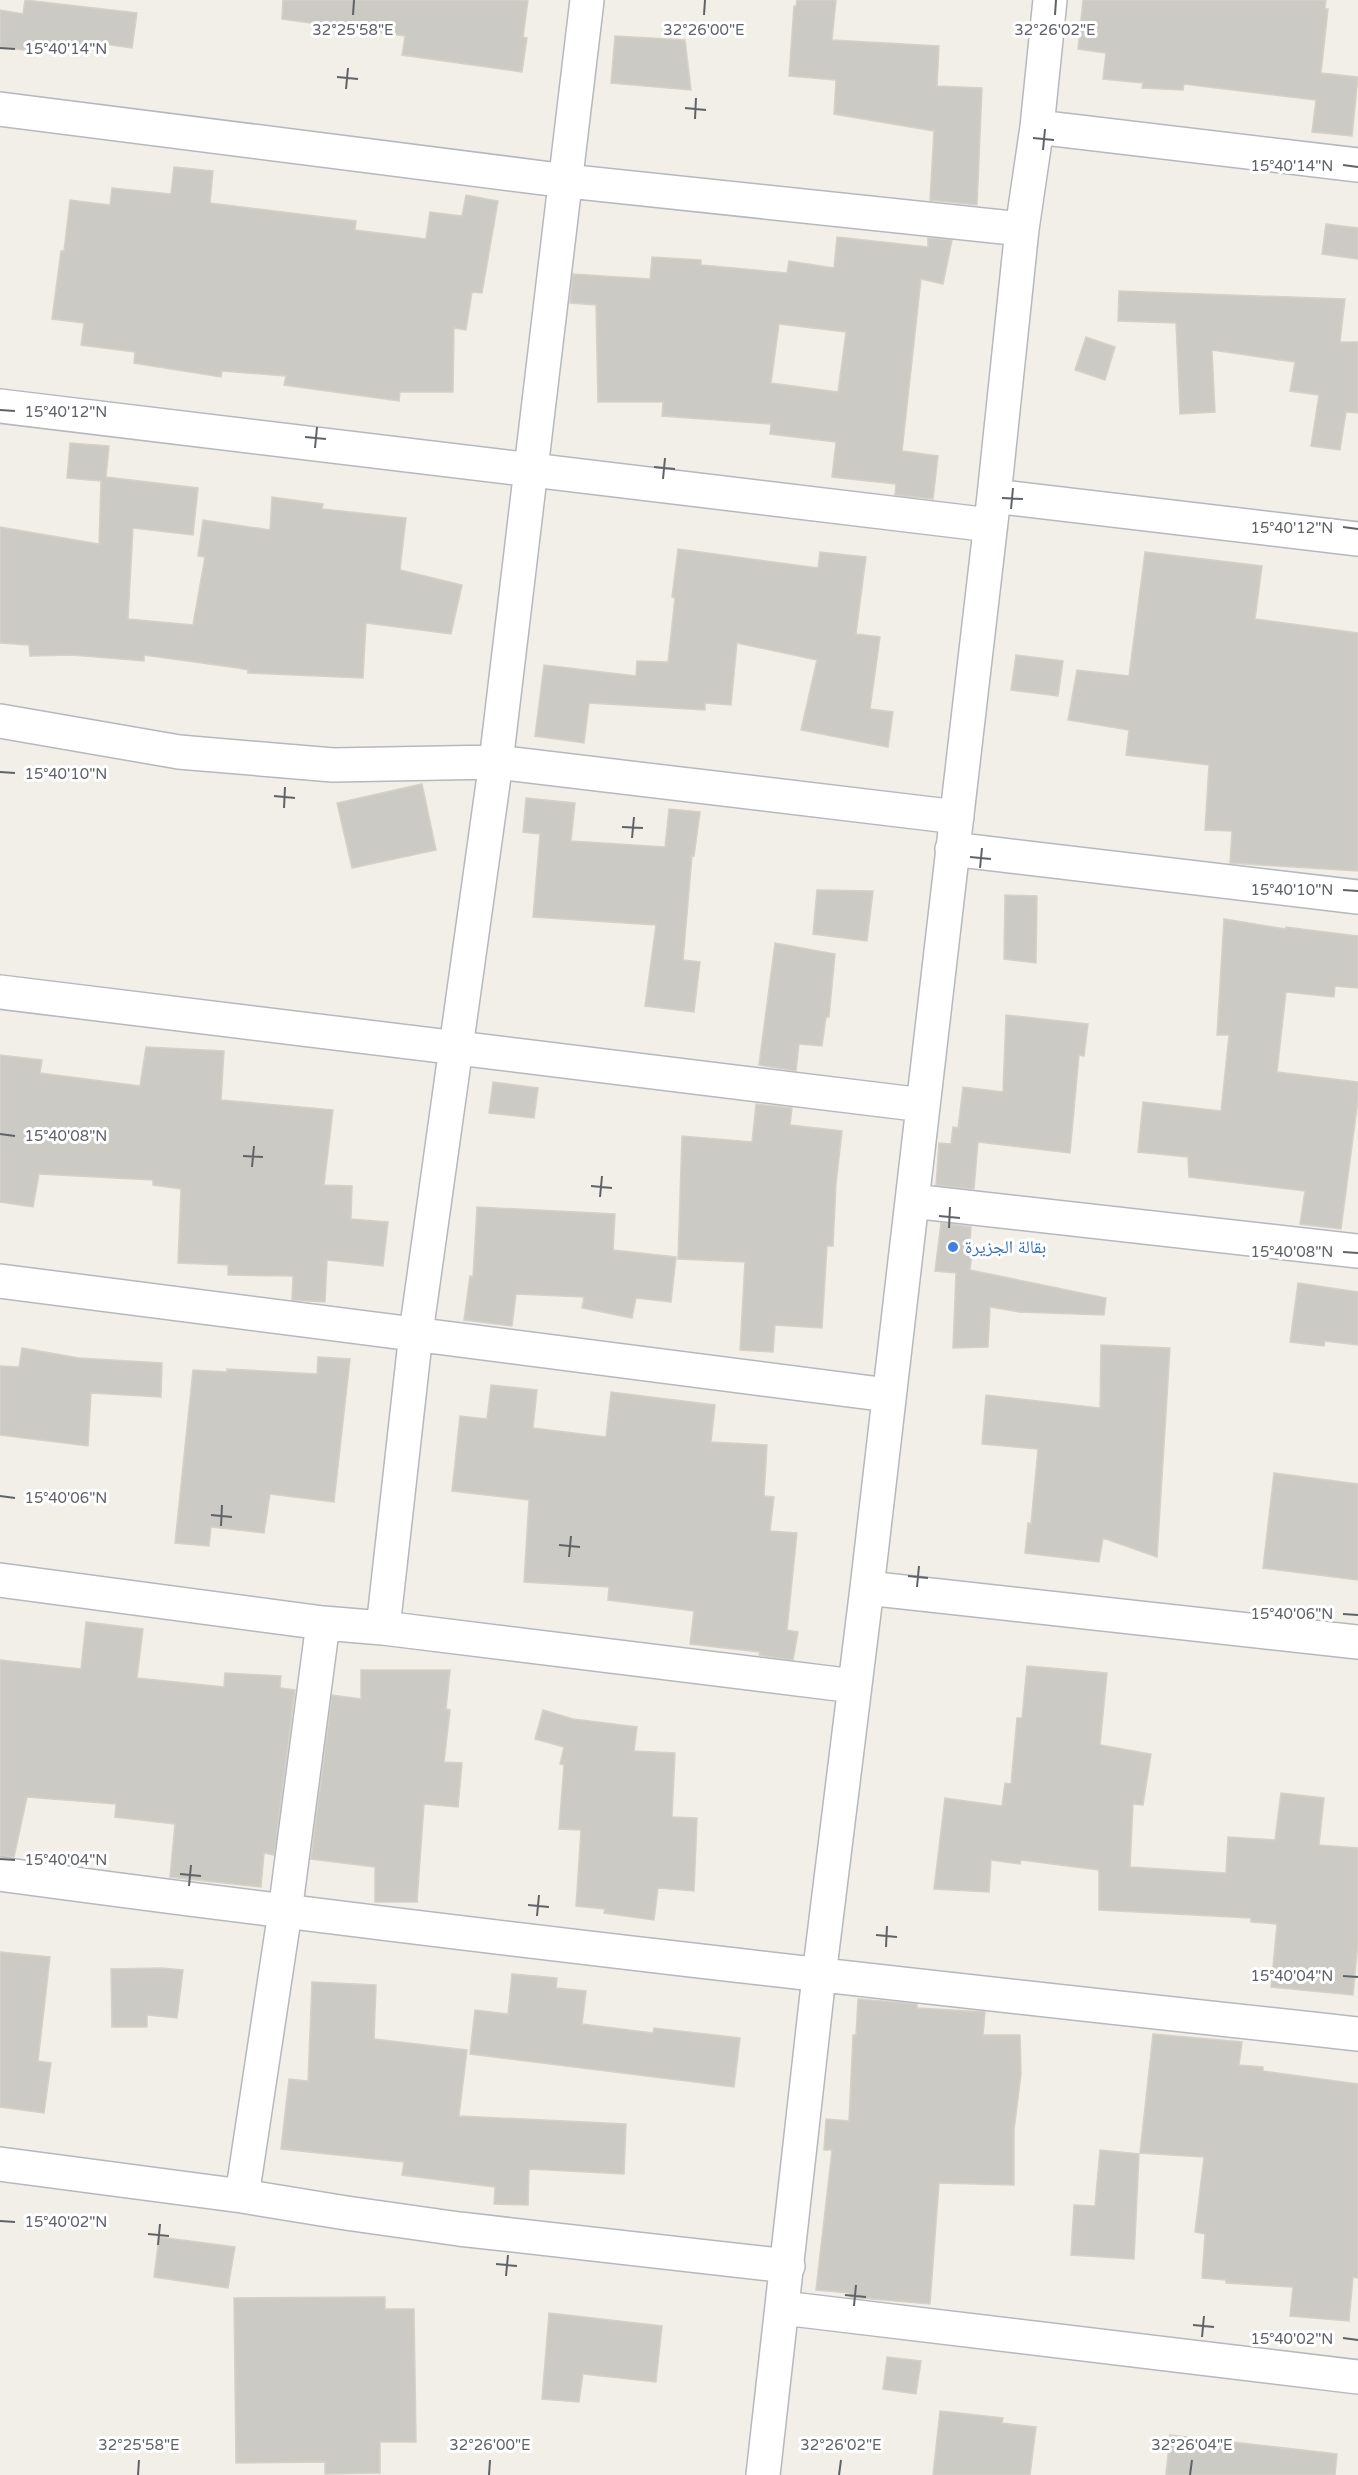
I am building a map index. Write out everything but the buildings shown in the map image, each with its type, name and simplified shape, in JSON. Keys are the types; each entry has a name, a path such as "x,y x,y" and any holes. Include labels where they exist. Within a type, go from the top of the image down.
{"street":[{"path":"383,1628 416,1333 495,762 567,181 587,0"},
{"path":"763,2475 819,1976 867,1588 1050,0"},
{"path":"0,109 567,181 1022,229"},
{"path":"1037,126 1358,165"},
{"path":"0,405 530,470 992,511 1358,539"},
{"path":"0,721 179,752 321,764 495,762 957,817"},
{"path":"952,849 1358,897"},
{"path":"0,992 923,1105"},
{"path":"912,1201 1358,1251"},
{"path":"0,1281 888,1395"},
{"path":"0,1580 323,1623 383,1628 854,1686"},
{"path":"867,1588 1358,1642"},
{"path":"242,2196 285,1912 323,1623"},
{"path":"0,1874 285,1912 819,1976 1358,2034"},
{"path":"0,2164 242,2196 459,2229 788,2266"},
{"path":"783,2308 1358,2377"}],"place":[{"name":"بقالة الجزيرة","path":"953,1247"}]}
